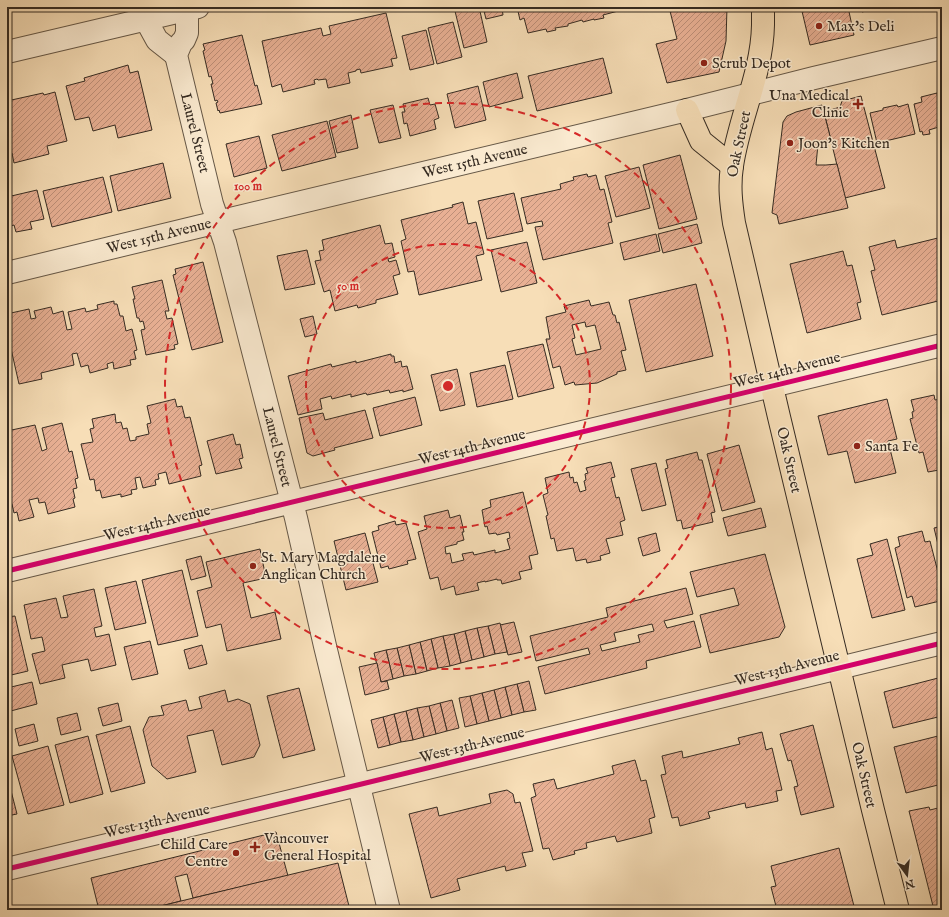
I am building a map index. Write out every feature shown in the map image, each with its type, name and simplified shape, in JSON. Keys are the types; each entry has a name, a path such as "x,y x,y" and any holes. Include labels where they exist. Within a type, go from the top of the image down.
{"main road":[{"name":"Oak Street","path":"763,7 763,33 760,56 736,144 732,166 730,192 734,223 898,910"},
{"path":"687,110 701,141 732,166"}],"street":[{"path":"7,52 158,14 192,8 187,33 176,55 157,40 158,14"},
{"name":"West 15th Avenue","path":"7,273 942,48"},
{"name":"Laurel Street","path":"176,55 212,204 225,242 292,502 325,646 389,910"},
{"name":"West 14th Avenue","path":"7,571 942,345"},
{"name":"West 13th Avenue","path":"7,869 942,643"}],"building":[{"path":"454,7 479,7 487,42 464,48"},
{"path":"483,7 505,7 502,8 503,15 486,19"},
{"path":"517,7 621,7 622,10 603,15 604,18 583,22 582,20 568,24 568,26 555,28 556,30 547,32 546,29 528,33 524,18 520,20"},
{"path":"669,7 727,7 726,41 719,72 667,83 656,44 677,39"},
{"path":"801,7 848,7 854,35 810,45"},
{"path":"861,7 882,7 862,12"},
{"path":"386,13 397,58 391,59 393,66 361,73 360,69 356,70 348,73 350,83 328,88 326,79 317,79 314,80 315,84 283,92 281,84 272,87 262,41 321,28 323,36 331,34 329,26"},
{"path":"453,22 462,57 437,64 428,28"},
{"path":"426,30 434,64 410,70 402,36"},
{"path":"242,35 255,86 257,85 262,104 220,113 216,103 218,102 217,100 215,101 211,84 213,84 211,76 209,77 203,51 205,50 203,44"},
{"path":"603,58 612,93 537,111 528,76"},
{"path":"128,65 130,73 138,71 152,130 118,138 115,125 93,131 89,117 75,120 66,86 85,81 84,78"},
{"path":"517,73 523,98 489,107 483,82"},
{"path":"478,86 486,120 455,128 447,94"},
{"path":"55,92 67,141 47,146 49,154 14,163 12,153 7,154 7,101 43,93 44,95"},
{"path":"937,93 938,98 942,97 942,126 929,130 930,134 923,135 922,131 920,132 914,104 922,102 921,97"},
{"path":"861,96 885,188 845,198 824,112 840,107 842,101"},
{"path":"428,98 430,105 435,104 439,118 434,120 436,129 410,136 407,123 404,124 402,112 405,112 403,104"},
{"path":"908,104 915,134 877,143 870,113 883,110 883,108 897,105 898,107"},
{"path":"393,105 401,138 379,143 370,110"},
{"path":"822,105 831,140 818,144 816,165 837,164 848,208 779,224 777,215 772,213 783,122 787,116 796,112"},
{"path":"351,115 358,148 337,153 329,121"},
{"path":"327,121 336,157 282,171 272,135"},
{"path":"259,136 267,168 234,177 226,144"},
{"path":"680,155 697,219 659,229 643,165"},
{"path":"163,163 171,198 118,211 110,176"},
{"path":"639,167 650,208 616,217 605,176"},
{"path":"587,174 588,177 596,175 600,190 604,189 612,222 608,223 613,243 543,260 535,227 543,226 542,221 527,224 521,198 561,189 560,184 574,180 573,177"},
{"path":"103,177 112,212 52,227 43,191"},
{"path":"37,190 44,219 30,222 32,229 16,232 14,225 7,227 7,197"},
{"path":"514,193 523,231 487,239 478,201"},
{"path":"463,202 468,224 476,222 484,254 476,256 482,280 419,295 414,271 408,272 401,241 406,239 401,220 453,207 452,205"},
{"path":"697,224 702,243 663,253 658,234"},
{"path":"380,225 385,244 392,243 395,257 388,259 389,262 396,260 400,274 393,276 398,294 376,300 376,303 358,308 357,305 335,311 330,290 324,292 315,261 321,260 319,251 324,250 322,240"},
{"path":"656,234 660,251 624,260 620,243"},
{"path":"942,237 942,300 882,315 871,271 875,270 869,247 895,240 897,248"},
{"path":"527,242 537,283 501,292 491,250"},
{"path":"307,250 315,284 285,290 277,256"},
{"path":"843,251 847,266 852,265 861,302 857,303 861,319 807,333 790,264"},
{"path":"203,262 223,342 192,350 173,275 176,274 175,269"},
{"path":"162,280 169,311 165,311 167,319 172,318 178,344 174,345 175,349 146,355 141,330 145,329 143,321 140,322 139,318 137,318 132,287"},
{"path":"696,284 713,356 646,372 629,300"},
{"path":"589,300 591,306 609,302 617,323 619,322 626,350 621,351 626,370 617,372 617,374 597,383 575,385 574,382 565,385 560,366 553,368 546,339 550,339 546,317 566,312 564,306","holes":["585,322 586,327 595,325 601,349 576,355 572,339 575,338 572,325"]},
{"path":"114,301 114,304 117,304 120,316 123,316 126,331 132,329 137,350 134,351 136,359 130,360 131,365 114,369 113,362 107,364 108,368 90,373 88,365 81,367 77,353 72,354 74,365 41,373 42,379 19,384 7,331 7,317 11,317 11,313 29,309 31,319 36,318 34,311 51,307 53,314 63,311 67,330 72,329 68,312 85,308 86,312 98,309 97,305"},
{"path":"313,316 317,334 305,337 300,319"},
{"path":"543,344 554,388 518,397 507,352"},
{"path":"391,354 391,356 394,356 395,363 401,361 402,367 407,366 413,389 403,392 403,390 390,393 389,390 367,395 366,393 351,397 351,394 332,399 331,396 320,399 322,409 298,415 288,376 331,364 332,367 356,361 356,363"},
{"path":"505,365 513,399 477,407 470,373"},
{"path":"457,369 465,405 440,411 431,375"},
{"path":"934,395 935,400 942,399 942,466 938,467 939,470 928,472 923,452 919,453 910,419 913,418 912,412 914,411 911,400"},
{"path":"415,397 422,425 380,436 373,408"},
{"path":"175,399 177,407 182,406 185,418 190,417 202,465 199,466 201,476 169,484 166,472 158,474 159,479 155,480 156,485 143,488 140,477 135,478 137,489 131,490 132,494 121,497 121,494 102,498 100,490 96,491 94,479 90,480 81,444 93,442 90,429 94,428 92,419 115,414 116,423 121,422 123,429 127,428 130,441 136,440 136,437 149,434 147,424 151,423 147,406"},
{"name":"Santa Fe","path":"887,399 897,439 888,441 896,473 855,483 847,451 828,455 818,416"},
{"path":"365,410 373,438 334,448 335,450 313,456 307,453 299,418 323,413 325,420"},
{"path":"62,423 69,452 72,451 78,478 75,479 77,488 73,489 75,507 48,514 45,502 39,503 38,498 29,500 34,517 19,521 17,512 14,513 12,504 8,505 7,501 7,431 35,425 42,451 47,449 42,428"},
{"path":"233,434 236,445 240,444 243,458 239,459 242,468 216,474 207,441"},
{"path":"739,445 755,502 722,511 707,454"},
{"path":"697,452 699,460 702,460 715,512 711,513 713,522 683,529 681,520 677,521 665,469 668,468 666,460"},
{"path":"611,462 615,477 611,478 616,498 619,497 625,520 620,522 623,535 606,539 610,553 600,556 601,560 587,563 586,559 576,561 573,548 557,551 554,538 551,539 546,516 548,515 543,495 548,493 545,478 569,472 570,478 573,477 574,483 577,482 580,492 586,490 584,481 586,480 585,474 588,473 586,468"},
{"path":"656,463 666,505 642,511 631,469"},
{"path":"523,492 538,554 529,556 532,569 519,572 521,579 502,584 501,580 497,579 477,583 479,590 456,595 454,586 441,590 438,577 430,579 418,532 427,529 424,516 448,510 450,518 460,515 464,532 462,532 464,540 457,542 457,544 445,547 446,554 450,553 452,563 464,560 462,554 473,552 474,555 495,550 495,553 510,549 507,539 510,538 509,532 497,535 496,533 489,534 487,526 485,527 482,510 491,507 490,500"},
{"path":"761,508 766,527 728,536 723,518"},
{"path":"395,521 396,525 406,523 416,559 407,561 408,564 389,569 388,566 381,568 372,532 379,530 378,526"},
{"path":"942,526 942,561 934,528"},
{"path":"922,531 925,542 930,541 942,588 937,589 940,601 915,607 912,596 907,598 895,548 900,546 898,537"},
{"path":"365,533 378,582 346,590 334,541"},
{"path":"656,533 660,551 643,556 638,538"},
{"path":"887,539 905,610 872,618 857,559 873,555 870,544"},
{"path":"260,549 266,578 243,583 251,618 275,612 281,639 227,651 221,624 206,628 197,591 212,587 206,562"},
{"path":"765,554 785,627 779,637 710,653 700,615 739,605 734,588 697,597 690,572"},
{"path":"201,556 206,576 191,580 186,560"},
{"path":"182,570 198,636 158,645 142,580"},
{"path":"136,581 146,623 115,630 105,588"},
{"path":"686,588 693,614 664,621 667,628 694,621 701,647 646,661 647,668 545,694 538,667 590,654 588,648 536,661 530,636 608,617 606,608","holes":["652,624 654,631 638,635 640,642 602,651 600,645 616,641 614,633"]},
{"path":"94,589 102,626 94,628 96,637 109,634 116,665 91,671 88,659 62,665 65,678 40,684 32,654 45,651 42,637 31,639 24,605 56,598 61,618 68,617 63,596"},
{"path":"15,616 28,671 7,676 7,617"},
{"path":"514,622 522,652 508,655 500,625"},
{"path":"500,623 507,652 495,654 488,626"},
{"path":"488,626 495,654 484,657 477,628"},
{"path":"477,628 484,657 472,660 465,631"},
{"path":"465,631 472,660 461,663 454,634"},
{"path":"454,634 461,663 450,666 443,636"},
{"path":"443,636 450,666 438,668 431,639"},
{"path":"431,639 438,668 427,671 420,642"},
{"path":"150,641 158,674 132,680 124,647"},
{"path":"420,642 427,671 416,674 409,645"},
{"path":"202,645 207,664 189,669 184,650"},
{"path":"409,645 416,674 404,676 397,648"},
{"path":"397,648 404,676 393,679 386,650"},
{"path":"386,650 393,679 381,682 374,653"},
{"path":"377,663 381,682 387,681 389,689 365,695 359,667"},
{"path":"942,677 942,716 893,728 884,692"},
{"path":"529,681 536,710 524,712 517,684"},
{"path":"32,682 37,704 7,712 7,688"},
{"path":"517,684 524,712 512,715 505,687"},
{"path":"505,687 512,715 501,718 494,690"},
{"path":"299,688 315,750 283,758 267,696"},
{"path":"225,690 228,702 238,699 250,704 260,745 254,757 222,765 213,730 187,736 196,772 167,779 152,766 143,730 149,717 164,715 161,706 186,700 189,711 202,708 199,697"},
{"path":"494,690 501,718 489,721 482,693"},
{"path":"482,693 489,721 477,724 470,696"},
{"path":"470,696 477,724 465,727 459,698"},
{"path":"452,700 459,728 447,731 440,703"},
{"path":"118,703 122,721 103,726 98,708"},
{"path":"440,703 447,731 436,734 429,706"},
{"path":"429,706 436,734 424,737 417,708"},
{"path":"417,708 424,737 413,740 406,711"},
{"path":"406,711 413,740 401,742 394,714"},
{"path":"77,713 81,730 61,735 57,718"},
{"path":"394,714 401,742 390,745 383,717"},
{"path":"383,717 390,745 378,748 371,720"},
{"path":"34,724 38,741 19,746 15,729"},
{"path":"813,725 834,807 801,815 794,787 798,786 791,760 788,761 780,734"},
{"path":"130,726 145,783 111,792 96,735"},
{"path":"762,732 766,750 772,748 782,790 776,791 778,801 746,808 745,803 708,812 710,818 680,826 678,817 672,818 661,775 666,774 662,756 682,751 683,758 740,744 738,738"},
{"path":"942,735 942,784 906,793 894,747"},
{"path":"88,736 103,794 70,803 55,745"},
{"path":"48,746 64,805 28,814 12,756"},
{"path":"635,760 641,781 646,780 655,817 649,819 652,833 617,842 615,836 586,843 587,848 574,851 575,854 553,860 549,848 543,849 531,798 536,796 533,784 554,779 557,789 614,774 612,766"},
{"path":"7,775 17,814 7,816"},
{"path":"507,790 513,794 515,803 520,802 533,851 522,853 526,866 506,871 505,866 457,879 460,890 431,898 409,814 437,807 439,816 491,803 489,794"},
{"path":"929,807 930,810 942,807 942,910 934,910 909,811"},
{"name":"Child Care Centre","path":"276,832 288,876 193,898 187,874 175,877 181,901 145,910 99,910 91,878"},
{"path":"839,848 855,910 777,910 771,887 776,886 771,866"},
{"path":"338,863 350,910 145,910 181,901"}],"cycle path":[{"path":"7,571 942,345"},
{"path":"7,869 942,643"}],"place":[{"name":"Max's Deli","path":"819,26"},
{"name":"Scrub Depot","path":"704,63"},
{"name":"Una Medical Clinic","path":"858,104"},
{"name":"Joon's Kitchen","path":"790,143"},
{"name":"Santa Fe","path":"857,446"},
{"name":"St. Mary Magdalene Anglican Church","path":"253,566"},
{"name":"Vancouver General Hospital","path":"255,847"},
{"name":"Child Care Centre","path":"236,853"}]}
